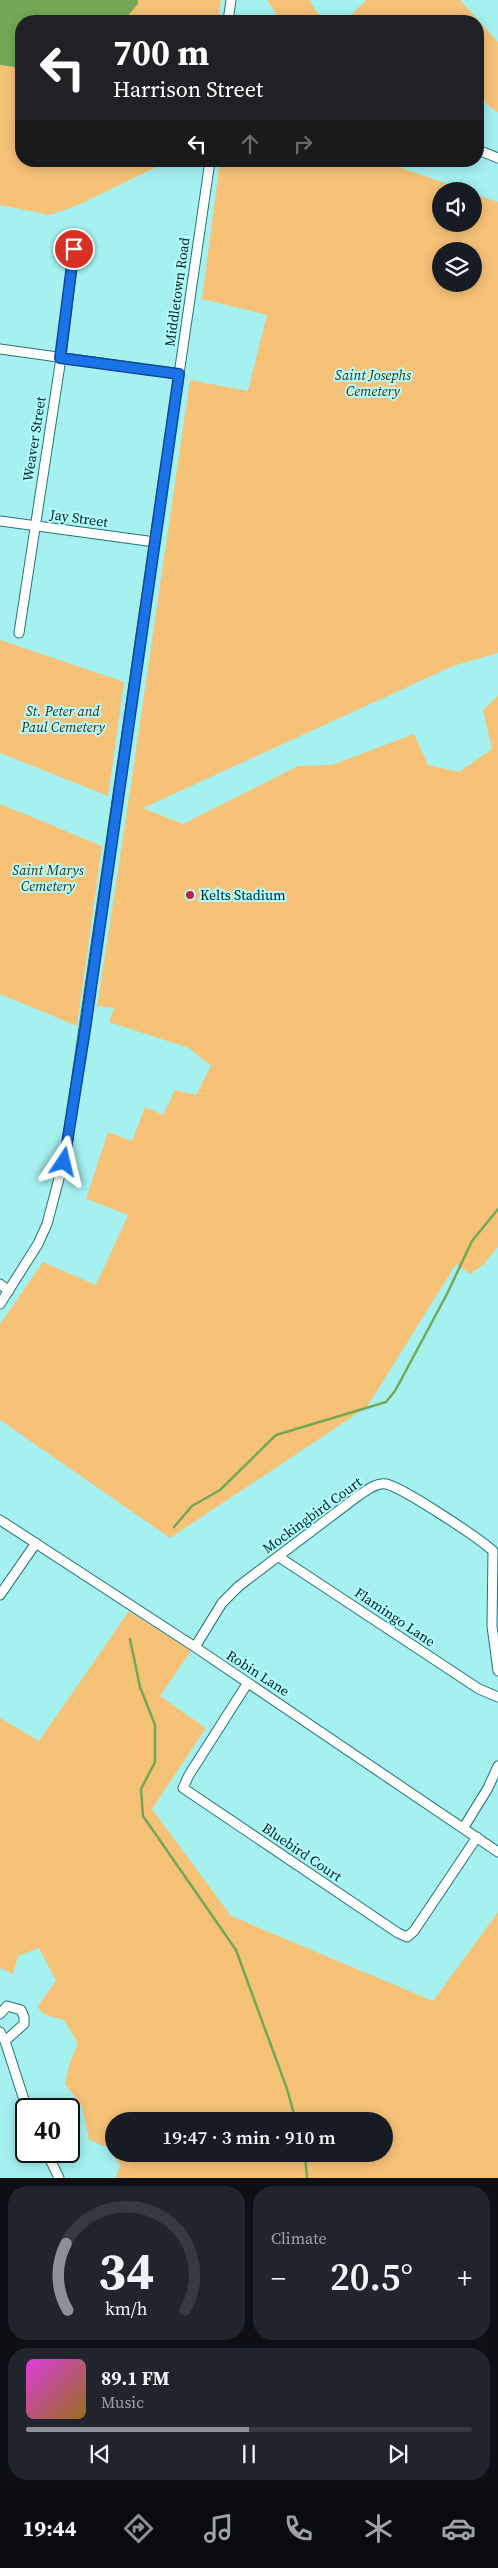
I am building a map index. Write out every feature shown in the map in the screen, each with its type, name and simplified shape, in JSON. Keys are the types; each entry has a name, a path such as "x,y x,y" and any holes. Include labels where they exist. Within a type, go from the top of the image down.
{"street":[{"path":"229,15 231,0"},
{"path":"484,152 498,158"},
{"name":"Middletown Road","path":"0,1304 38,1244 47,1224 66,1152 209,167"},
{"name":"Weaver Street","path":"19,633 60,358 74,249"},
{"path":"0,349 179,374"},
{"name":"Jay Street","path":"0,521 155,542"},
{"path":"0,1284 9,1291"},
{"name":"Mockingbird Court","path":"195,1647 229,1595 370,1488 380,1484 387,1484 403,1492 493,1551 492,1626 498,1671"},
{"name":"Robin Lane","path":"0,1520 195,1647 464,1827 498,1852"},
{"path":"0,1595 36,1543"},
{"name":"Flamingo Lane","path":"279,1557 479,1689 498,1697"},
{"name":"Bluebird Court","path":"248,1684 189,1774 184,1788 398,1933 407,1937 414,1931 477,1837"},
{"path":"464,1827 488,1788 498,1766"},
{"path":"0,2014 7,2006 20,2010 24,2017 24,2024 5,2042"},
{"path":"0,2032 23,2098"},
{"path":"52,2163 59,2178"}],"green space":[{"path":"0,0 221,0 219,15 15,15 15,167 157,167 78,205 50,215 0,205"},
{"path":"267,0 310,0 320,15 277,15"},
{"path":"366,0 460,0 474,15 351,15"},
{"path":"484,27 498,42 498,112 488,106 484,99"},
{"name":"Saint Josephs Cemetery","path":"219,167 399,167 442,182 432,182 432,232 482,232 482,197 498,202 498,653 453,666 143,808 183,824 298,766 332,765 414,734 428,765 459,772 492,749 483,710 498,696 498,1247 484,1264 470,1274 456,1264 367,1407 170,1538 0,1420 0,1324 43,1262 96,1285 128,1215 86,1199 108,1132 132,1141 145,1107 163,1115 175,1090 196,1095 211,1066 189,1048 109,1022 114,1008 97,1006 190,380 248,391 267,315 202,299"},
{"name":"St. Peter and Paul Cemetery","path":"0,640 124,682 108,796 0,753"},
{"name":"Saint Marys Cemetery","path":"0,804 102,846 77,1026 0,994"},
{"path":"129,1611 191,1651 160,1696 206,1728 152,1809 231,1916 433,2001 498,1912 498,2178 116,2178 120,2165 118,2162 393,2162 393,2112 105,2112 105,2146 89,2140 80,2098 76,2098 65,2084 69,2065 78,2043 64,2020 45,2015 37,2007 56,1981 39,1948 18,1956 13,1974 0,1968 0,1718 39,1741"}],"shaded area":[{"path":"0,0 138,0 138,4 128,15 15,15 15,67 0,65"}],"waterway":[{"path":"174,1527 192,1506 220,1490 276,1435 386,1402 395,1391 447,1294 472,1241 498,1209"},
{"path":"130,1639 140,1687 155,1725 155,1762 141,1789 143,1816 236,1950 287,2089 293,2112"},
{"path":"306,2162 307,2178"}],"place":[{"name":"Kelts Stadium","path":"190,895"}],"route":[{"path":"64,1162 85,1030 179,374 60,358 74,249"}]}
